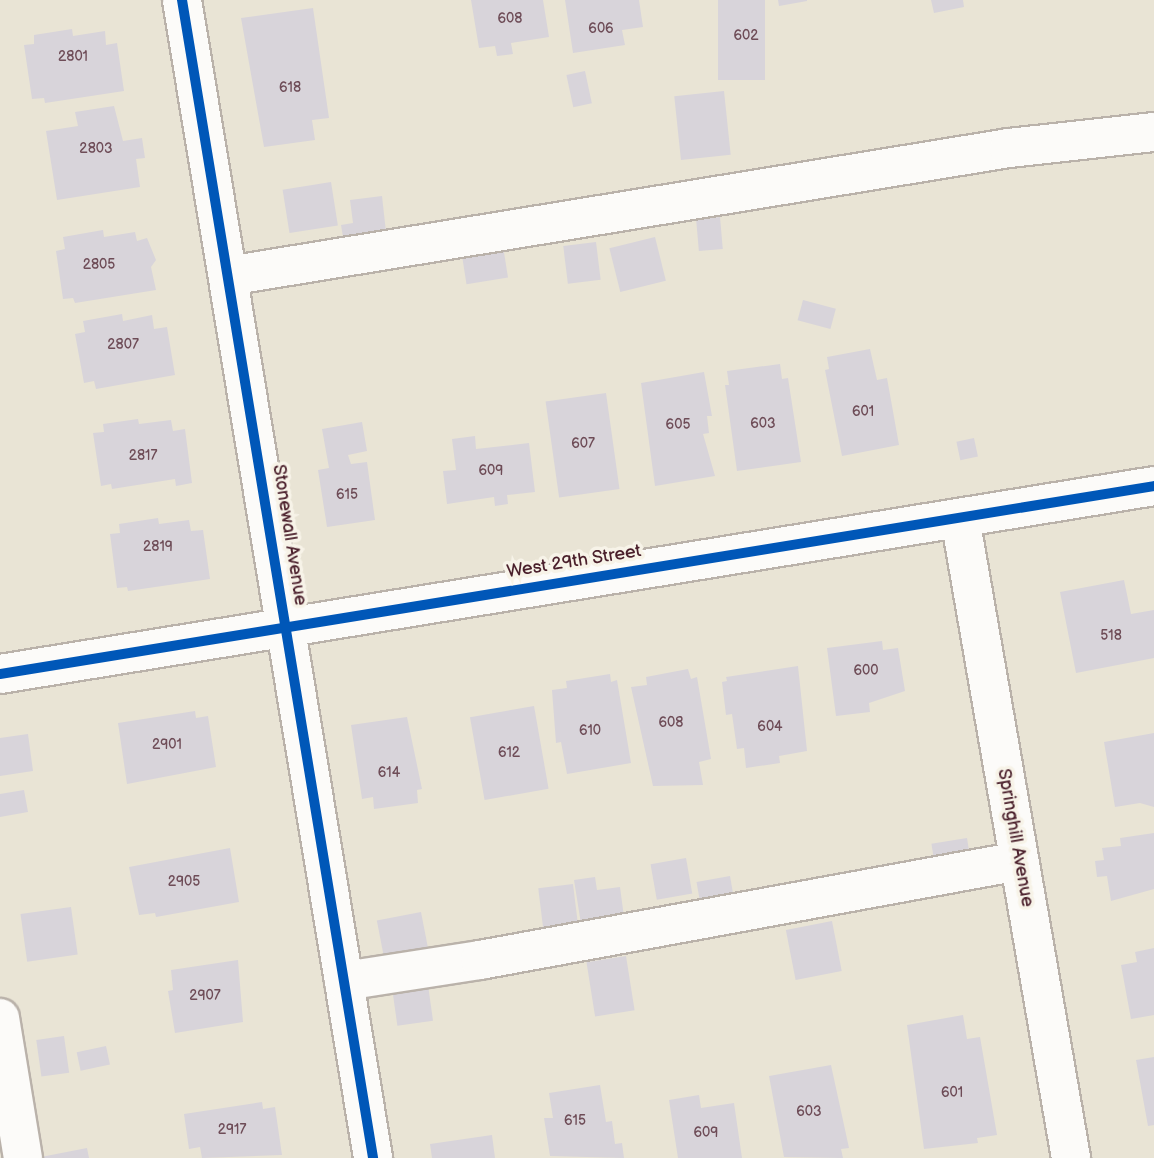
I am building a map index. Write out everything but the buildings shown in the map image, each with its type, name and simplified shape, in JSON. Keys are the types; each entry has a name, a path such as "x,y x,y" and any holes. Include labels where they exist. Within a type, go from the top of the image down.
{"street":[{"name":"Stonewall Avenue","path":"181,0 373,1158"},
{"path":"228,276 1009,148 1154,132"},
{"name":"West 29th Street","path":"0,674 286,625 1154,486"},
{"name":"Springhill Avenue","path":"960,519 1071,1158"},
{"path":"344,981 480,960 1019,861"},
{"path":"0,1018 23,1158"}],"cycle path":[{"path":"182,0 373,1158"},
{"path":"0,674 1154,486"}]}
